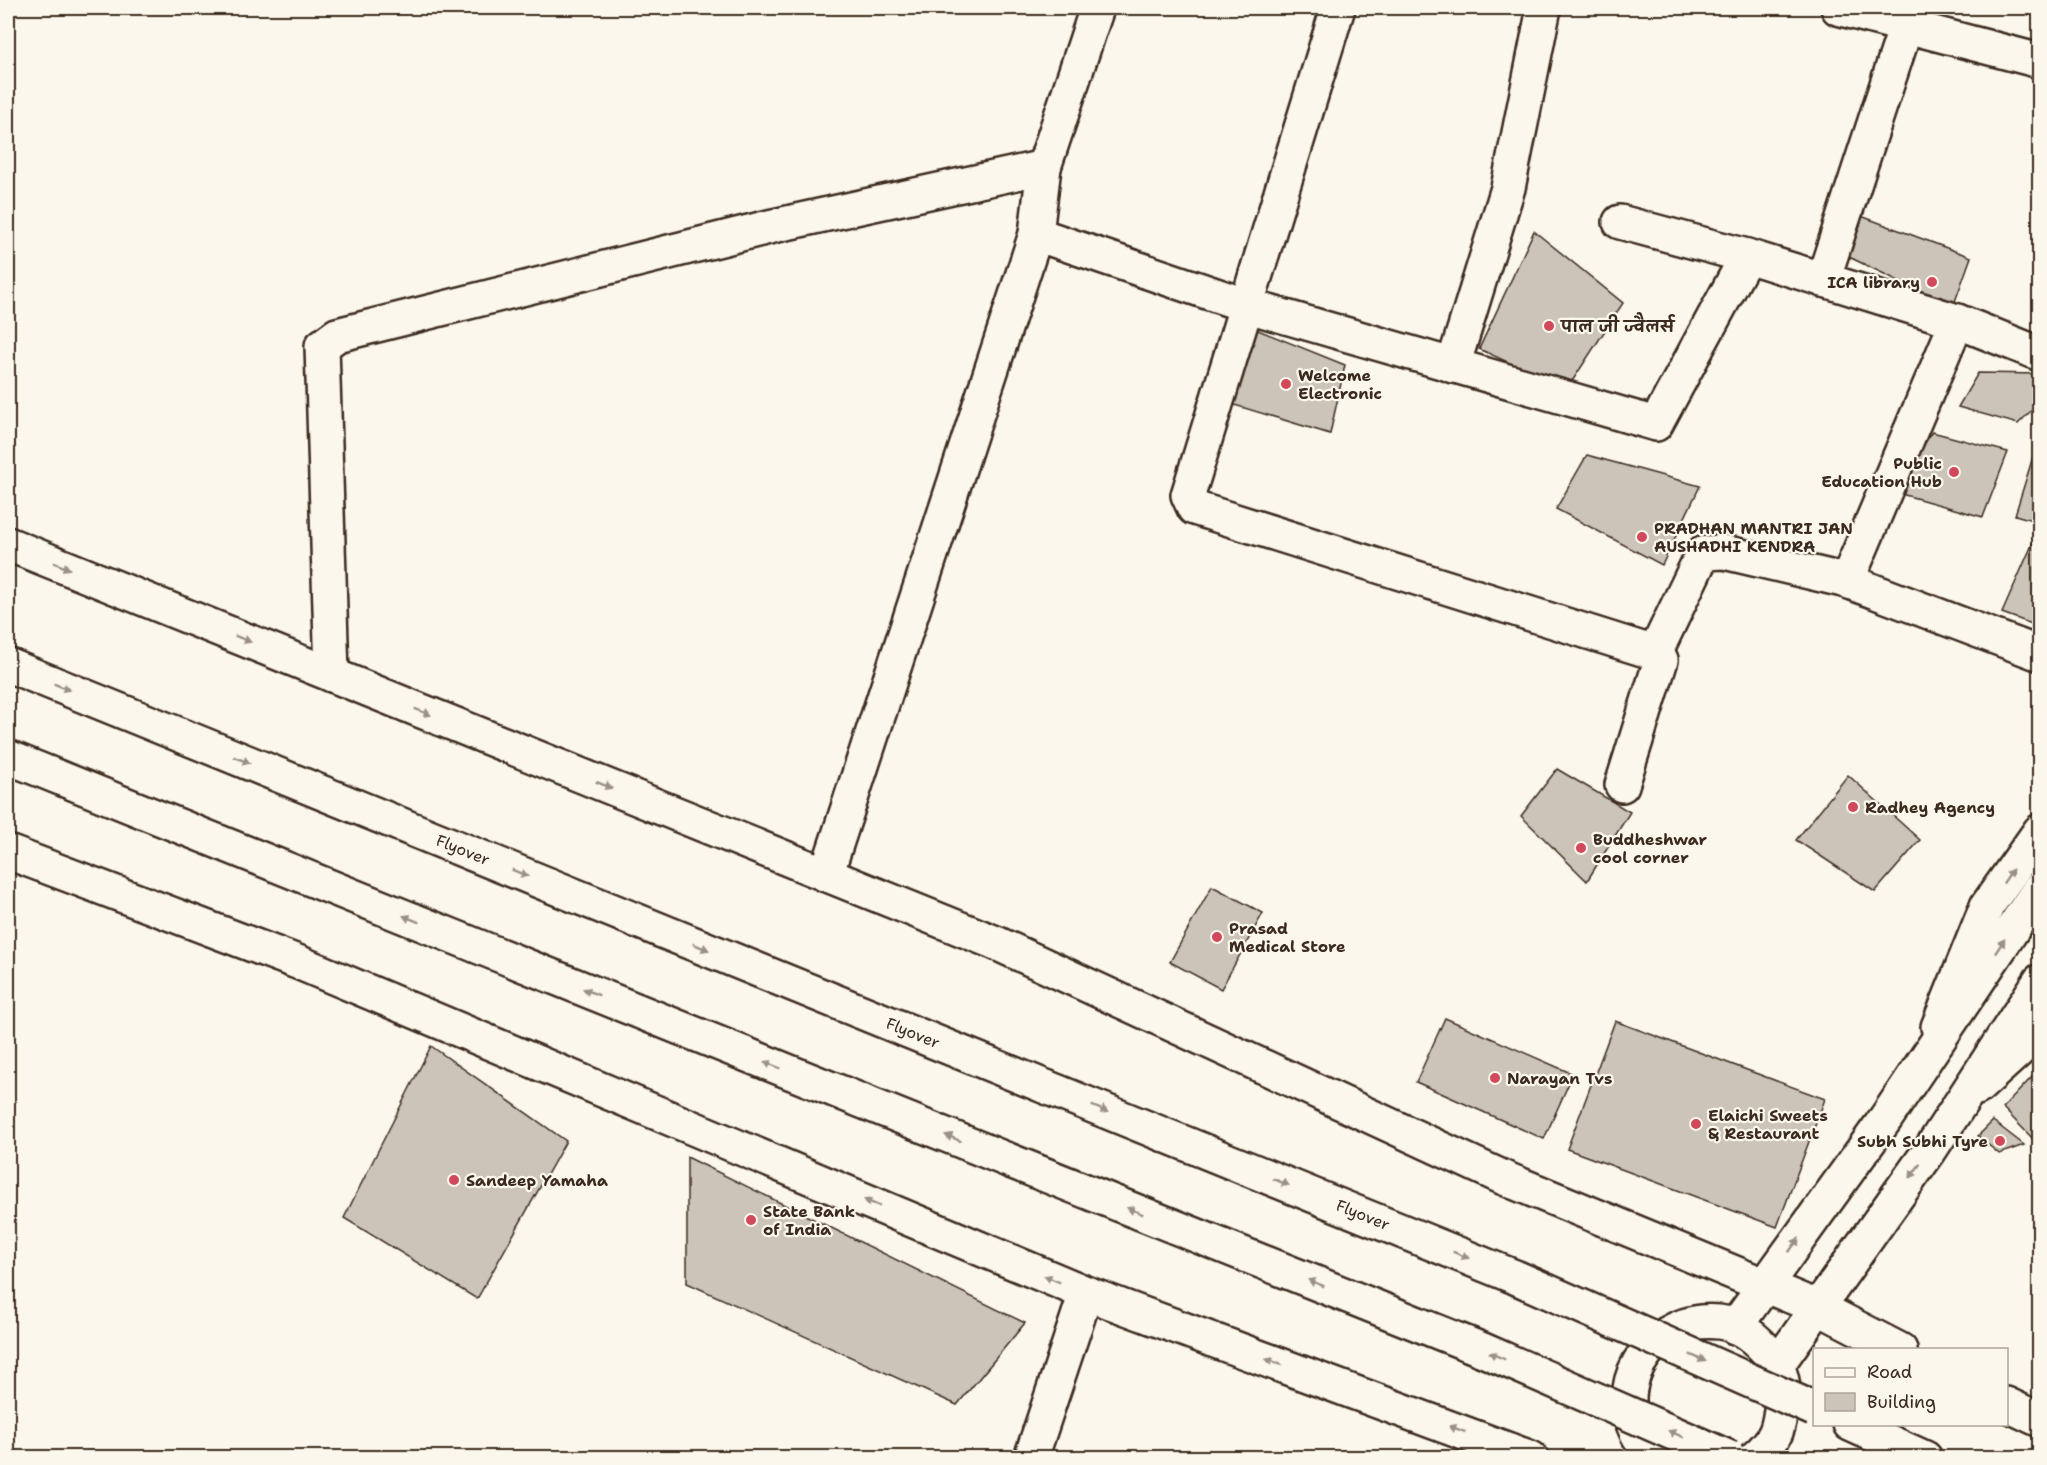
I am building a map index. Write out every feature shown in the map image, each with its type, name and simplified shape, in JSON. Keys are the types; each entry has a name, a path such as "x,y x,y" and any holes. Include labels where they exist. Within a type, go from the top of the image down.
{"main road":[{"path":"826,875 1036,234 1044,167 1097,8"},
{"path":"1338,8 1188,495 1194,508 1655,653 1661,660 1622,784"},
{"path":"1453,366 1508,188 1544,8"},
{"path":"1838,8 1909,17 2040,61"},
{"path":"1823,280 1909,17"},
{"path":"332,675 322,346 337,335 773,226 1044,167"},
{"path":"1620,222 1747,256 1956,321 2039,352"},
{"path":"1036,234 1248,306 1656,424 1747,256"},
{"path":"1846,581 1956,321"},
{"path":"8,544 996,943 1504,1178 1817,1307 1896,1348"},
{"path":"1655,653 1703,553 1724,552 1846,581 2040,654"},
{"name":"Flyover","path":"8,665 1515,1277 1813,1408"},
{"path":"8,757 1483,1350 1730,1458"},
{"path":"1923,1062 1988,906 2040,831"},
{"path":"8,852 300,963 1086,1293 1531,1458"},
{"path":"1735,1327 1886,1118 2040,888"},
{"path":"1777,1365 1930,1150 2040,981"},
{"path":"1962,1102 2040,1031"},
{"path":"1031,1458 1086,1293"},
{"path":"1657,1458 1637,1434 1629,1409 1631,1379 1644,1352 1661,1336 1696,1322 1720,1322 1753,1336 1771,1354 1777,1365 1783,1387 1779,1428 1769,1445 1755,1458"},
{"path":"2008,1404 2040,1420"},
{"path":"1852,1426 1925,1458"}],"building":[{"name":"ICA library","path":"1861,216 1971,257 1953,307 1847,256"},
{"name":"पाल जी ज्वैलर्स","path":"1534,231 1623,303 1567,389 1479,349"},
{"name":"Welcome Electronic","path":"1243,324 1345,365 1330,434 1228,403"},
{"path":"1978,373 2040,374 2040,402 2018,424 1958,407"},
{"name":"Public Education Hub","path":"1932,432 2008,452 1983,517 1894,492"},
{"path":"2040,434 2040,522 2015,515"},
{"name":"PRADHAN MANTRI JAN AUSHADHI KENDRA","path":"1587,455 1700,486 1662,565 1556,509"},
{"path":"2035,538 2040,540 2040,627 2002,613"},
{"name":"Buddheshwar cool corner","path":"1557,769 1630,812 1587,881 1521,816"},
{"name":"Radhey Agency","path":"1848,775 1920,840 1875,892 1796,840"},
{"name":"Prasad Medical Store","path":"1212,886 1263,913 1221,989 1170,962"},
{"name":"Narayan Tvs","path":"1445,1018 1573,1074 1544,1139 1416,1082"},
{"name":"Elaichi Sweets & Restaurant","path":"1615,1021 1825,1099 1777,1227 1567,1149"},
{"name":"Sandeep Yamaha","path":"431,1046 566,1141 477,1299 344,1218"},
{"path":"2032,1077 2040,1083 2038,1144 2003,1108"},
{"name":"Subh Subhi Tyre","path":"1993,1121 2024,1145 1999,1154 1978,1136"},
{"name":"State Bank of India","path":"687,1157 1025,1323 957,1405 687,1283"}],"place":[{"name":"ICA library","path":"1932,282"},
{"name":"पाल जी ज्वैलर्स","path":"1549,326"},
{"name":"Welcome Electronic","path":"1286,384"},
{"name":"Public Education Hub","path":"1954,472"},
{"name":"PRADHAN MANTRI JAN AUSHADHI KENDRA","path":"1642,537"},
{"name":"Radhey Agency","path":"1853,807"},
{"name":"Buddheshwar cool corner","path":"1581,848"},
{"name":"Prasad Medical Store","path":"1217,937"},
{"name":"Narayan Tvs","path":"1495,1078"},
{"name":"Elaichi Sweets & Restaurant","path":"1696,1124"},
{"name":"Subh Subhi Tyre","path":"2000,1141"},
{"name":"Sandeep Yamaha","path":"454,1180"},
{"name":"State Bank of India","path":"751,1220"}]}
